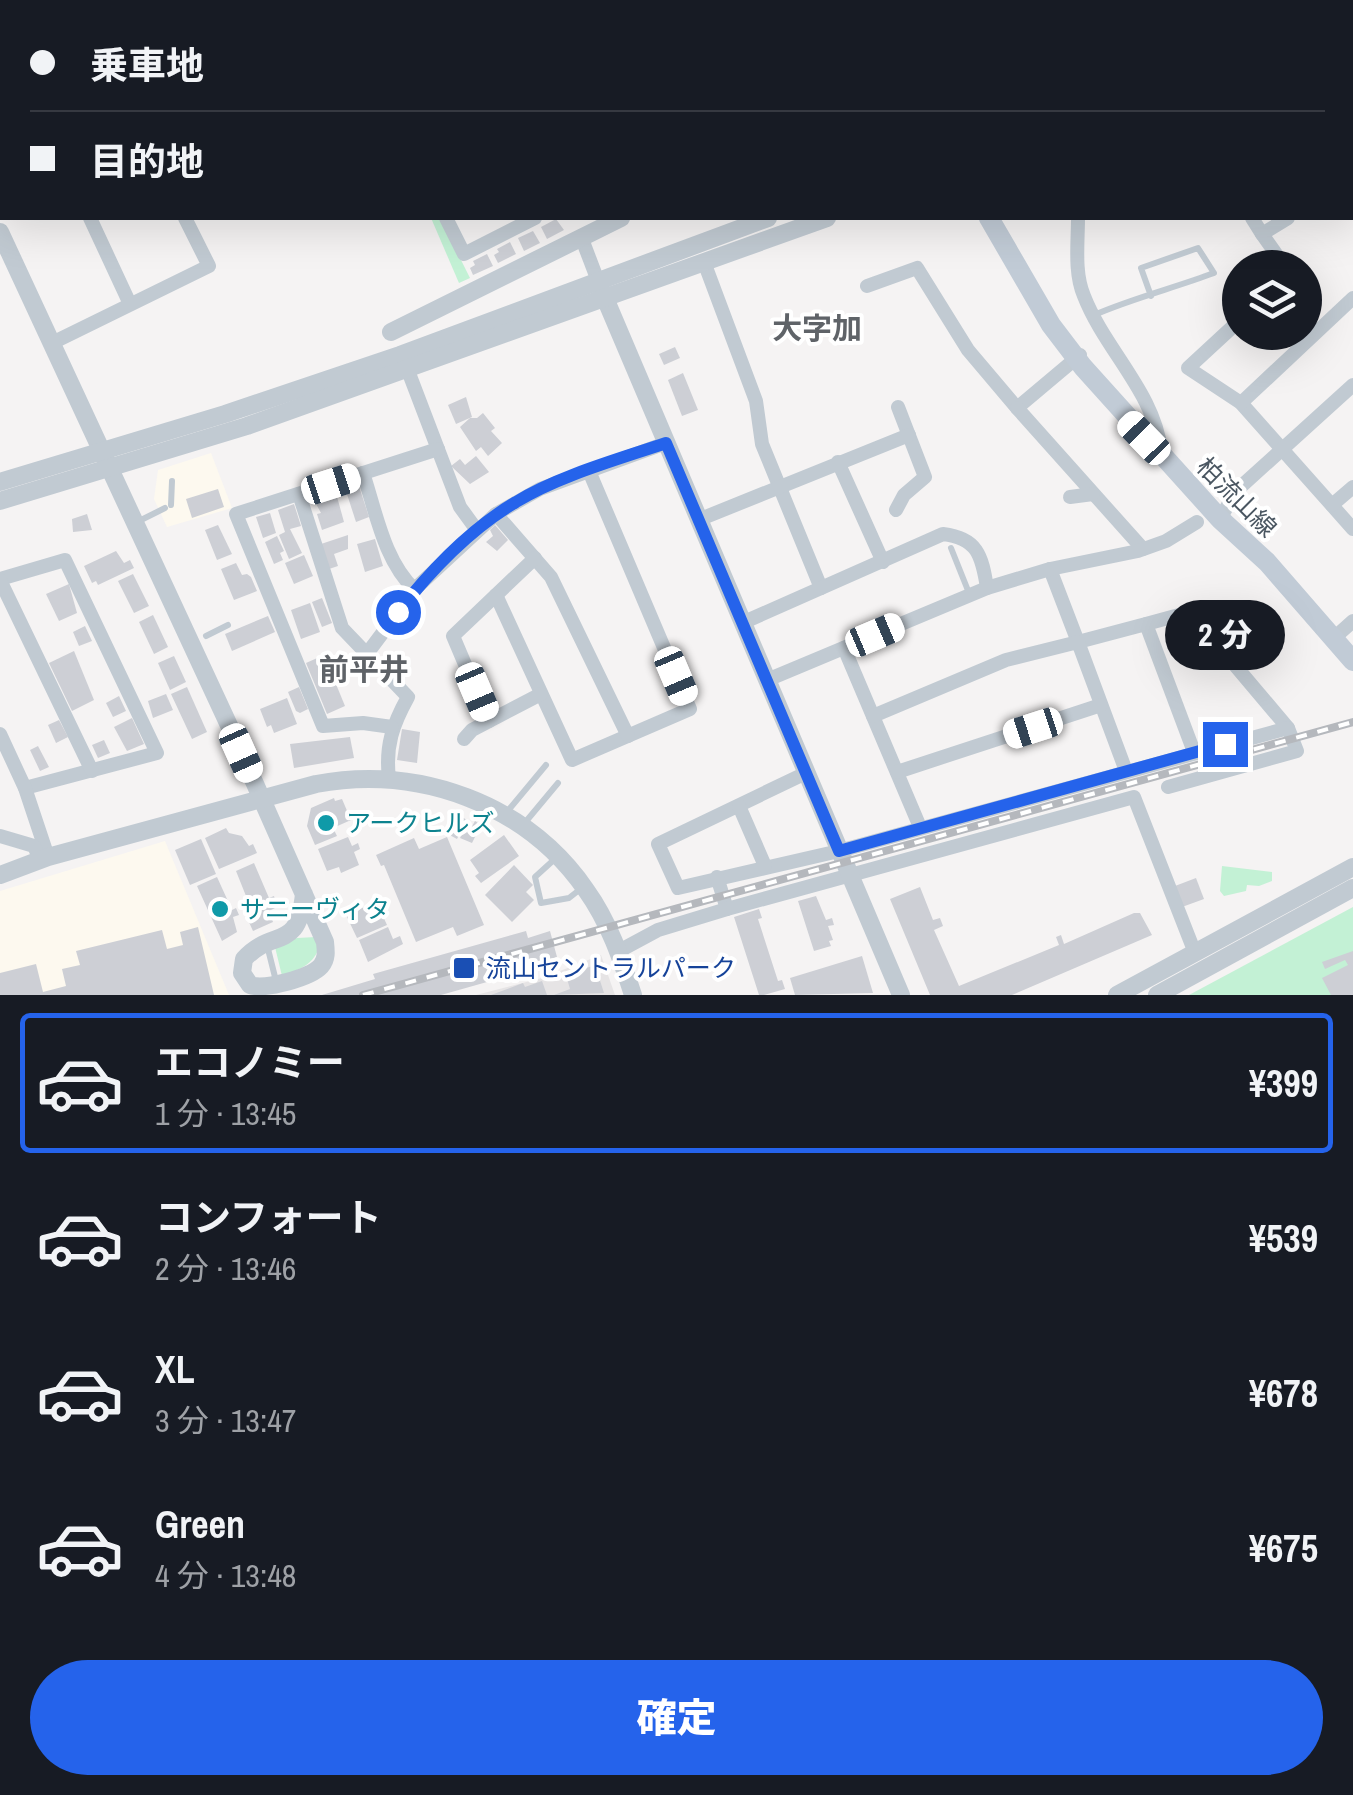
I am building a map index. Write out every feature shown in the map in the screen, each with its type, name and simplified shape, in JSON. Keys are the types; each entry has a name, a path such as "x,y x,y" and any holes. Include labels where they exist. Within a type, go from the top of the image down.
{"main road":[{"name":"柏流山線","path":"990,220 1051,325 1161,455 1220,519 1267,562 1353,660"}],"street":[{"path":"91,220 130,304"},
{"path":"52,342 209,266 186,220"},
{"path":"447,220 464,254 532,220"},
{"path":"391,332 618,220"},
{"path":"0,482 247,426 407,368 763,220"},
{"path":"0,501 400,355 602,290 704,262 820,220"},
{"path":"1078,220 1078,272 1083,294 1146,401 1159,431 1161,455"},
{"path":"1253,220 1273,250"},
{"path":"1262,234 1285,220"},
{"path":"582,239 901,995"},
{"path":"2,244 136,523 322,934 326,956 322,966 276,985 258,988 250,985 242,973 248,954 266,944 291,933 322,934"},
{"path":"704,262 754,395 762,444 821,588"},
{"path":"867,286 917,268 968,350 1142,549"},
{"path":"1240,402 1353,298"},
{"path":"1222,337 1188,368 1240,402 1353,528"},
{"path":"1016,408 1078,356"},
{"path":"407,368 460,506 476,529"},
{"path":"1220,519 1236,491 1353,385"},
{"path":"896,510 904,495 924,476 898,407"},
{"path":"698,520 909,436"},
{"path":"366,654 415,590 496,514 540,490 666,443"},
{"path":"392,727 363,722 323,726 236,514 438,448"},
{"path":"838,462 883,562"},
{"path":"496,595 572,760 690,710 589,471"},
{"path":"363,473 391,557 415,590"},
{"path":"1332,505 1353,486"},
{"path":"299,494 338,617 349,638 408,696 392,727 389,778"},
{"path":"1070,498 1093,494"},
{"path":"496,514 551,577 628,736"},
{"path":"768,680 986,588 1050,568 1142,549 1166,541 1198,522"},
{"path":"742,622 935,536 964,536 979,556 986,588"},
{"path":"489,720 453,636 535,558"},
{"path":"26,788 92,771 158,753 66,560 0,580 92,771"},
{"path":"1050,568 1126,771"},
{"path":"873,716 1006,660 1190,612 1288,728 1296,751 1168,787"},
{"path":"1334,638 1353,621"},
{"path":"1146,624 1194,752"},
{"path":"844,648 920,827"},
{"path":"464,739 489,720 541,694"},
{"path":"897,772 1101,705"},
{"path":"806,773 658,844 678,888 839,851 1288,728"},
{"path":"0,734 26,788 44,858"},
{"path":"0,875 44,858 337,780 389,778 428,785 505,814 558,856 584,886 619,952 633,995"},
{"path":"1098,778 1106,806"},
{"path":"619,952 658,930 727,909 1134,797 1196,954"},
{"path":"739,806 765,866"},
{"path":"0,836 34,846 44,858"},
{"path":"1117,995 1353,867"},
{"path":"717,877 727,909"},
{"path":"1157,995 1353,888"},
{"path":"291,933 300,922 304,894"}],"lane":[{"path":"1094,316 1126,302 1152,296 1214,273 1198,248 1140,268 1152,296"},
{"path":"136,523 168,506 172,481"},
{"path":"951,548 970,594"},
{"path":"206,636 228,626"},
{"path":"505,814 546,765"},
{"path":"522,826 558,783"},
{"path":"558,856 535,877 541,903 569,898 584,886"},
{"path":"266,944 274,964 276,985"}],"shaded area":[{"path":"211,453 232,508 167,527 154,499 158,470"},
{"path":"165,841 229,995 0,995 0,891"},
{"path":"601,955 615,995 476,995 542,978"}],"green space":[{"path":"432,220 441,220 470,278 459,283"},
{"path":"1222,866 1272,872 1272,881 1247,885 1246,891 1224,896 1220,891"},
{"path":"1353,907 1353,995 1189,995"},
{"path":"316,937 320,945 310,962 282,976 275,947 297,938"}],"building":[{"path":"557,220 564,230 547,239 541,227"},
{"path":"533,231 540,243 524,251 518,238"},
{"path":"510,242 516,254 498,263 494,255 499,252 497,249"},
{"path":"487,254 493,266 473,275 473,261"},
{"path":"675,347 680,358 664,365 659,354"},
{"path":"683,373 698,410 682,416 668,380"},
{"path":"466,397 472,417 456,424 448,405"},
{"path":"483,413 502,443 488,456 481,447 476,451 460,427"},
{"path":"476,456 489,472 470,484 451,466 460,459 465,465"},
{"path":"358,483 369,517 356,522 345,488"},
{"path":"218,489 224,507 192,518 186,499"},
{"path":"336,493 344,522 322,530 317,514 321,513 314,500"},
{"path":"294,504 301,526 290,529 302,553 289,559 279,535 285,532 278,510"},
{"path":"270,513 276,533 263,538 256,517"},
{"path":"87,514 92,530 73,532 72,519"},
{"path":"218,525 232,554 217,560 205,530"},
{"path":"495,525 508,540 497,551 486,542 493,536 490,530"},
{"path":"348,535 348,549 334,554 338,566 329,569 321,544"},
{"path":"277,536 284,551 280,553 283,560 274,564 265,542"},
{"path":"375,539 383,566 365,572 357,544"},
{"path":"116,551 124,563 130,560 134,568 98,585 96,581 92,583 84,566"},
{"path":"304,555 313,576 294,584 285,563"},
{"path":"236,563 242,575 251,577 257,591 234,600 221,569"},
{"path":"133,574 149,606 134,613 118,581"},
{"path":"69,584 77,613 59,621 46,594"},
{"path":"322,598 332,623 322,627 312,602"},
{"path":"310,603 320,632 301,639 291,610"},
{"path":"153,615 168,647 154,654 139,622"},
{"path":"268,616 275,632 232,651 225,634"},
{"path":"85,626 92,641 79,646 73,632"},
{"path":"74,651 94,700 72,711 49,663"},
{"path":"324,655 345,706 327,714 306,663"},
{"path":"174,656 186,682 170,690 158,663"},
{"path":"187,687 207,732 192,739 171,694"},
{"path":"299,687 308,709 300,713 288,692"},
{"path":"166,694 173,710 153,718 148,701"},
{"path":"119,696 126,711 113,717 106,703"},
{"path":"287,698 297,724 274,733 271,725 267,727 260,709"},
{"path":"132,718 144,744 127,751 114,727"},
{"path":"59,720 68,737 56,743 48,725"},
{"path":"402,729 420,732 417,763 397,760"},
{"path":"350,737 354,758 294,768 290,744"},
{"path":"104,740 110,753 98,758 92,745"},
{"path":"38,746 49,767 40,771 30,750"},
{"name":"アークヒルズ","path":"334,798 342,799 351,820 333,828 337,836 315,845 307,826 311,808"},
{"path":"455,813 467,820 457,839 444,832"},
{"path":"475,821 481,825 472,843 460,838 465,828 470,830"},
{"path":"226,828 229,833 242,836 249,846 253,844 257,853 219,869 205,838"},
{"path":"504,835 519,856 481,883 470,860"},
{"path":"348,837 352,846 358,843 360,849 354,852 359,865 341,873 339,867 327,871 318,849"},
{"path":"447,837 484,925 457,936 453,927 416,942 384,865 376,855 414,838 419,849"},
{"path":"201,839 216,874 190,885 175,850"},
{"path":"254,863 277,907 269,911 273,922 253,931 243,909 250,906 236,871"},
{"path":"514,865 533,885 526,892 534,900 512,922 485,895"},
{"name":"サニーヴィタ","path":"217,877 232,910 236,908 239,915 233,917 237,932 222,941 197,886"},
{"path":"1196,878 1204,899 1182,907 1175,886"},
{"path":"920,887 933,920 940,918 943,926 934,930 959,986 1059,945 1056,937 1061,935 1064,944 1134,913 1140,913 1152,935 1012,995 930,995 890,899"},
{"path":"816,896 826,920 832,918 834,925 828,926 831,946 814,951 798,901"},
{"path":"376,902 386,902 388,906 380,910 387,925 357,938 346,915"},
{"path":"759,909 762,918 758,919 778,981 782,980 785,989 764,995 759,995 734,917"},
{"path":"198,927 214,995 0,995 0,973 36,964 43,992 66,986 62,969 80,965 76,951 162,930 167,949 183,945 180,932"},
{"path":"388,927 393,939 400,936 403,944 368,962 359,940"},
{"path":"526,931 528,938 550,931 557,957 535,963 537,968 441,995 322,995 375,979 373,974"},
{"path":"1353,951 1353,995 1331,995 1322,978 1348,965 1345,960 1325,969 1322,962"},
{"path":"862,956 873,993 795,995 790,978"},
{"path":"595,965 604,993 554,995 570,989 566,975"},
{"path":"542,981 547,995 491,995 523,983 525,987"}],"railway":[{"path":"363,995 1353,722"}],"place":[{"name":"アークヒルズ","path":"326,823"},
{"name":"サニーヴィタ","path":"220,909"},
{"name":"流山セントラルパーク","path":"464,968"}],"district":[{"name":"大字加","path":"817,329"},
{"name":"前平井","path":"364,670"}],"route":[{"path":"398,612 417,587 476,529 518,500 666,443 839,851 1225,744"}]}
